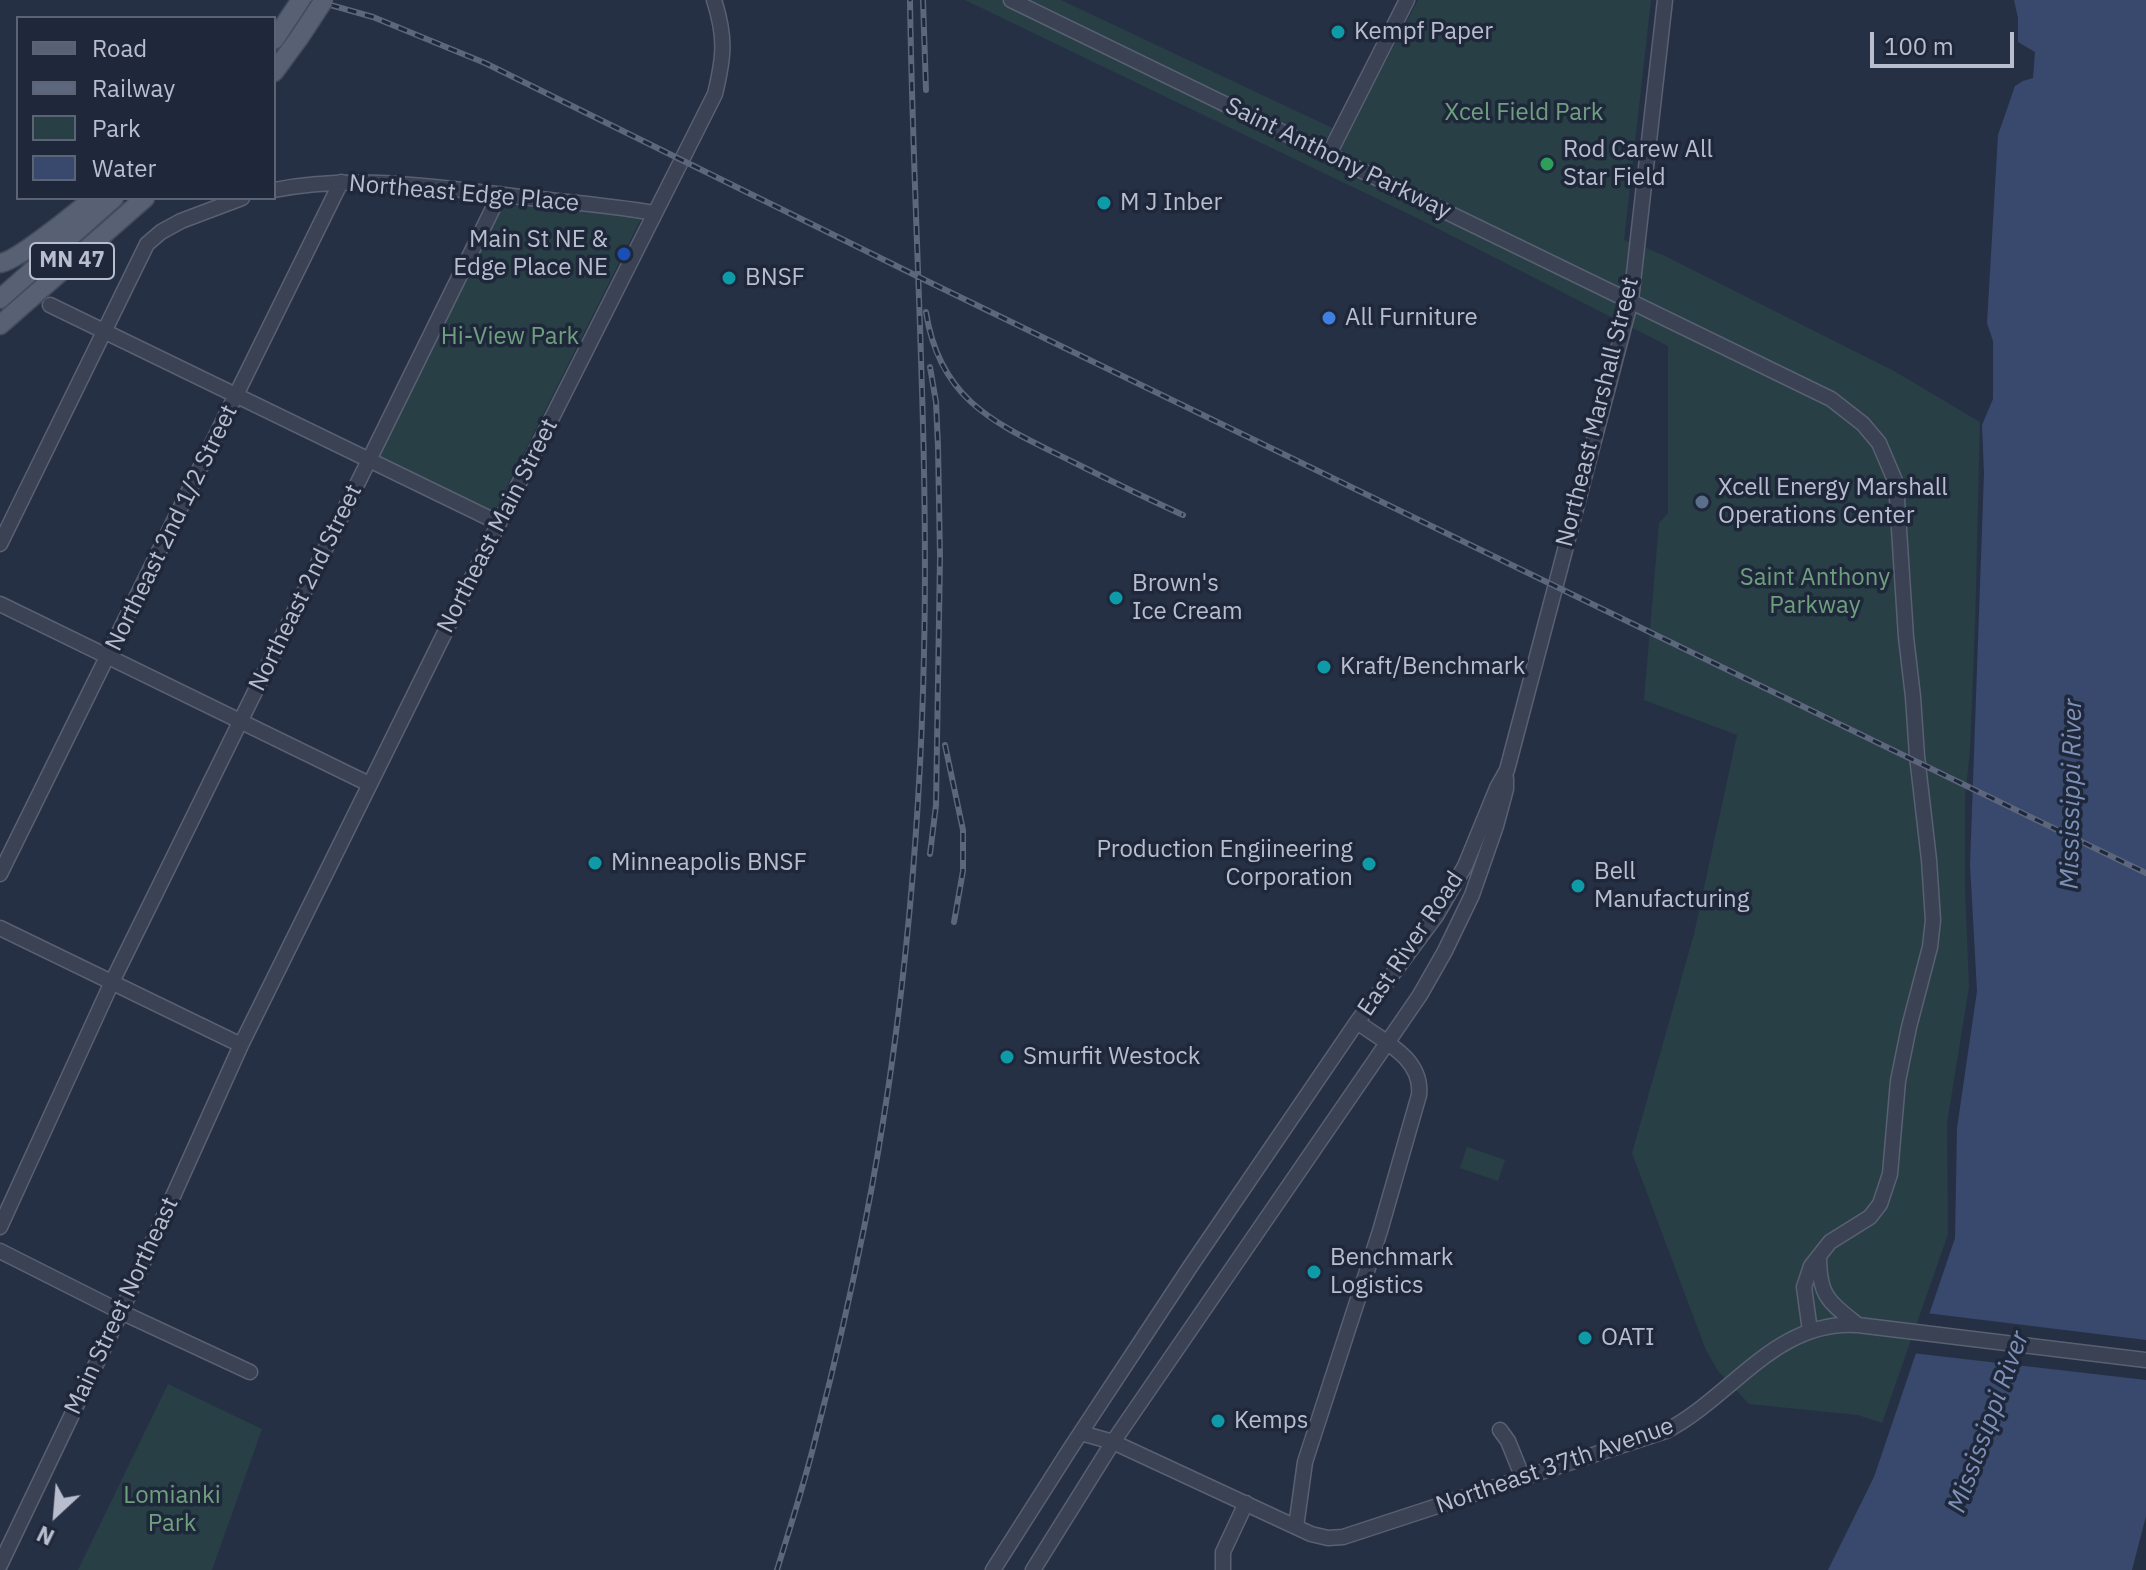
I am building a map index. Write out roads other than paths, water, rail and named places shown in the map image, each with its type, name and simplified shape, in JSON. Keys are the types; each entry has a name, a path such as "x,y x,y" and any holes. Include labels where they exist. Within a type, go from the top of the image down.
{"main road":[{"path":"277,36 301,0"},
{"path":"276,69 324,0"},
{"path":"0,263 6,263 91,200"},
{"name":"MN 47","path":"0,299 112,200"},
{"name":"MN 47","path":"0,325 143,200"}],"street":[{"name":"Northeast Main Street","path":"241,1045 715,94 723,51 721,22 714,0"},
{"name":"Saint Anthony Parkway","path":"1011,0 1838,403 1863,424 1879,443 1896,483 1906,637 1933,920 1930,947 1898,1081 1887,1188 1870,1217 1830,1242 1811,1266 1804,1287 1810,1331"},
{"path":"1329,154 1407,0"},
{"name":"Northeast Marshall Street","path":"1507,770 1631,300 1665,0"},
{"name":"Northeast Edge Place","path":"276,190 300,184 341,182 422,186 654,213"},
{"name":"Northeast 2nd 1/2 Street","path":"0,874 341,182"},
{"name":"Northeast 2nd Street","path":"0,1227 112,982 500,194"},
{"path":"0,544 147,244 181,221 237,200"},
{"path":"50,305 499,523"},
{"path":"0,604 369,784"},
{"name":"East River Road","path":"993,1570 1182,1280 1357,1022 1436,916 1465,866 1507,770"},
{"name":"East River Road","path":"1033,1570 1113,1442 1420,995 1472,895 1506,789 1507,770"},
{"path":"0,928 241,1045"},
{"path":"1296,1527 1305,1462 1380,1231 1419,1095 1418,1075 1407,1058 1357,1022"},
{"name":"Main Street Northeast","path":"0,1565 121,1312 241,1045"},
{"path":"0,1251 250,1372"},
{"path":"1819,1256 1819,1278 1826,1295 1832,1304 1858,1325"},
{"name":"Northeast 37th Avenue","path":"1081,1433 1113,1442 1296,1527 1328,1538 1343,1537 1675,1427 1702,1409 1775,1349 1810,1331 1838,1325 1858,1325 2146,1360"},
{"path":"1500,1430 1508,1441 1523,1478"},
{"path":"1223,1570 1223,1552 1246,1503"}],"water":[{"name":"Mississippi River","path":"2014,0 2146,0 2146,1516 2132,1570 1828,1570 1874,1477 1955,1238 1957,1128 1977,991 1970,865 1984,473 1982,425 1993,399 1993,341 1987,323 1998,135 2015,86 2033,78 2035,52 2018,42"}],"railway":[{"path":"313,0 373,17 485,63 2146,873"},
{"path":"777,1570 813,1450 865,1223 889,1081 907,939 922,724 925,571 910,0"},
{"path":"923,0 926,90"},
{"path":"926,312 933,343 944,369 959,390 977,407 1021,436 1183,515"},
{"path":"930,367 936,402 940,557 936,805 930,854"},
{"path":"945,745 963,830 963,871 954,922"}],"place":[{"name":"Kempf Paper","path":"1338,32"},
{"name":"Rod Carew All Star Field","path":"1547,164"},
{"name":"M J Inber","path":"1104,203"},
{"name":"Main St NE & Edge Place NE","path":"624,254"},
{"name":"BNSF","path":"729,278"},
{"name":"All Furniture","path":"1329,318"},
{"name":"Xcell Energy Marshall Operations Center","path":"1702,502"},
{"name":"Brown's Ice Cream","path":"1116,598"},
{"name":"Kraft/Benchmark","path":"1324,667"},
{"name":"Minneapolis BNSF","path":"595,863"},
{"name":"Production Engiineering Corporation","path":"1369,864"},
{"name":"Bell Manufacturing","path":"1578,886"},
{"name":"Smurfit Westock","path":"1007,1057"},
{"name":"Benchmark Logistics","path":"1314,1272"},
{"name":"OATI","path":"1585,1338"},
{"name":"Kemps","path":"1218,1421"}],"park label":[{"name":"Xcel Field Park","path":"1524,113"},
{"name":"Hi-View Park","path":"510,337"},
{"name":"Lomianki Park","path":"172,1510"}]}
